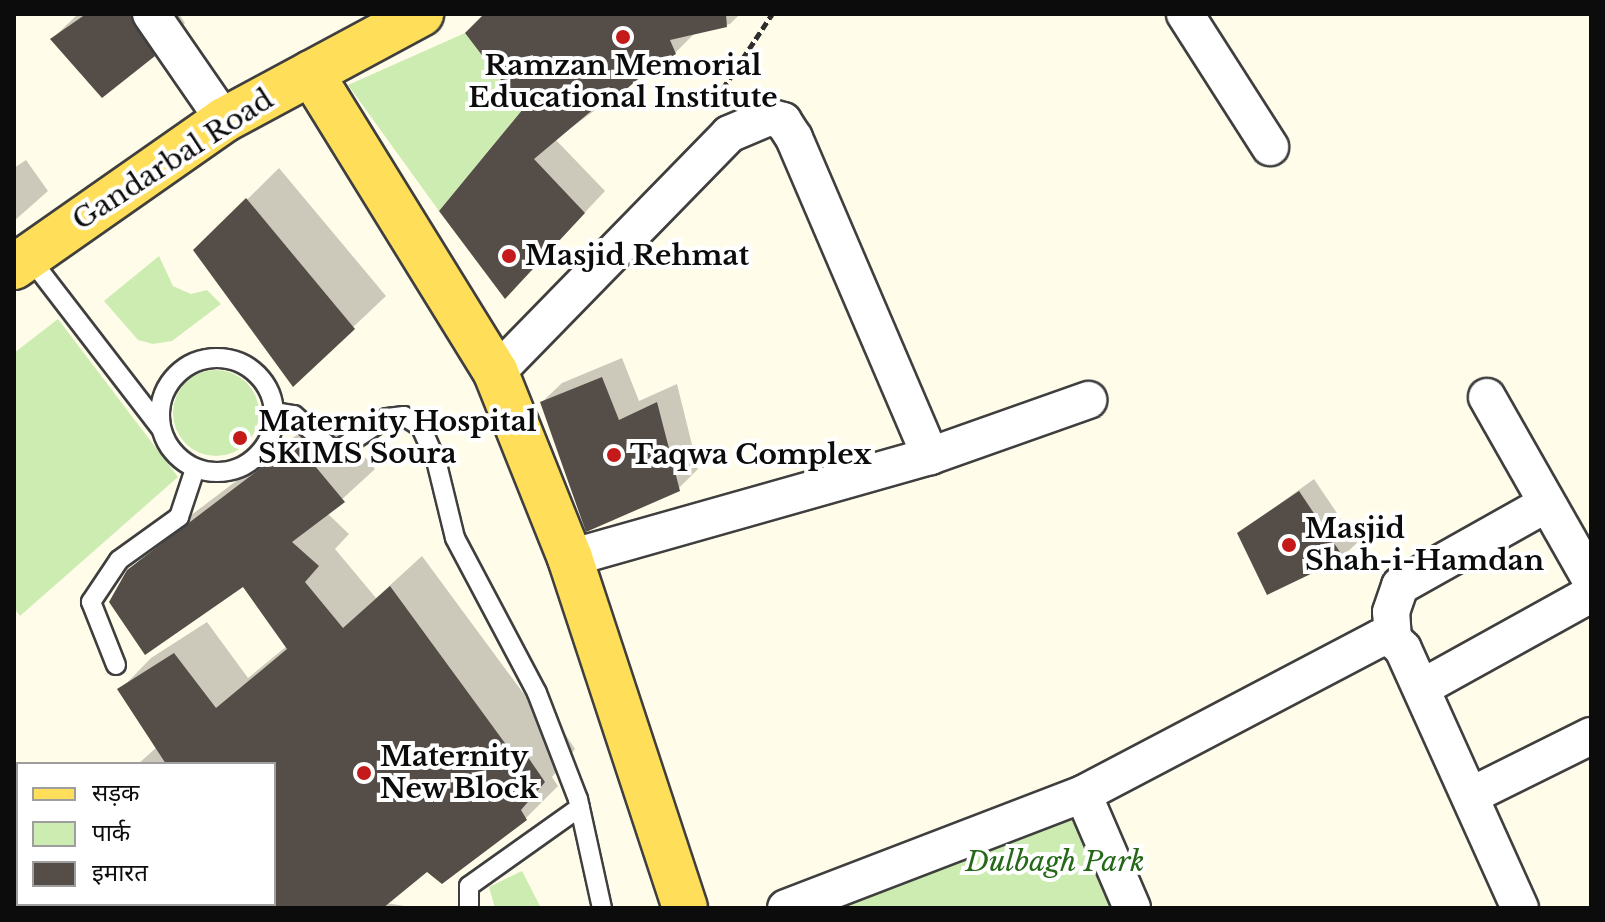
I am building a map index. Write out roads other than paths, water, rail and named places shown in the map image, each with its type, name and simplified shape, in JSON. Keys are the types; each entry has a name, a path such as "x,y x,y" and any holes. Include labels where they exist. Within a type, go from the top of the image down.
{"main road":[{"name":"Gandarbal Road","path":"21,262 224,120 421,14"},
{"path":"311,73 496,373 570,558 685,908"}],"street":[{"path":"151,14 224,120"},
{"path":"1185,14 1270,147"},
{"path":"496,373 729,134 769,117 783,121 794,138 930,456"},
{"path":"1487,397 1591,580"},
{"path":"570,558 930,456 1088,400"},
{"path":"1516,907 1472,795 1423,687 1393,639 1391,612 1400,586 1546,504"},
{"path":"1423,687 1591,594"},
{"path":"786,908 1083,794 1366,645 1393,639"},
{"path":"1472,795 1591,736"},
{"path":"1083,794 1132,908"}],"lane":[{"path":"21,262 160,427 179,459 195,469 233,471 250,462 272,432 274,412 260,377 228,358 209,358 176,374 159,408 160,427"},
{"path":"274,412 294,415 335,452 387,418 404,416 421,427 436,460 455,538 537,693 580,807 602,908"},
{"path":"116,665 91,602 119,560 179,517 195,469"},
{"path":"469,908 469,886 580,807"}],"place":[{"name":"Ramzan Memorial Educational Institute","path":"623,37"},
{"name":"Masjid Rehmat","path":"509,256"},
{"name":"Maternity Hospital SKIMS Soura","path":"240,438"},
{"name":"Taqwa Complex","path":"614,455"},
{"name":"Masjid Shah-i-Hamdan","path":"1289,545"},
{"name":"Maternity New Block","path":"364,773"}],"park label":[{"name":"Dulbagh Park","path":"1055,862"}]}
